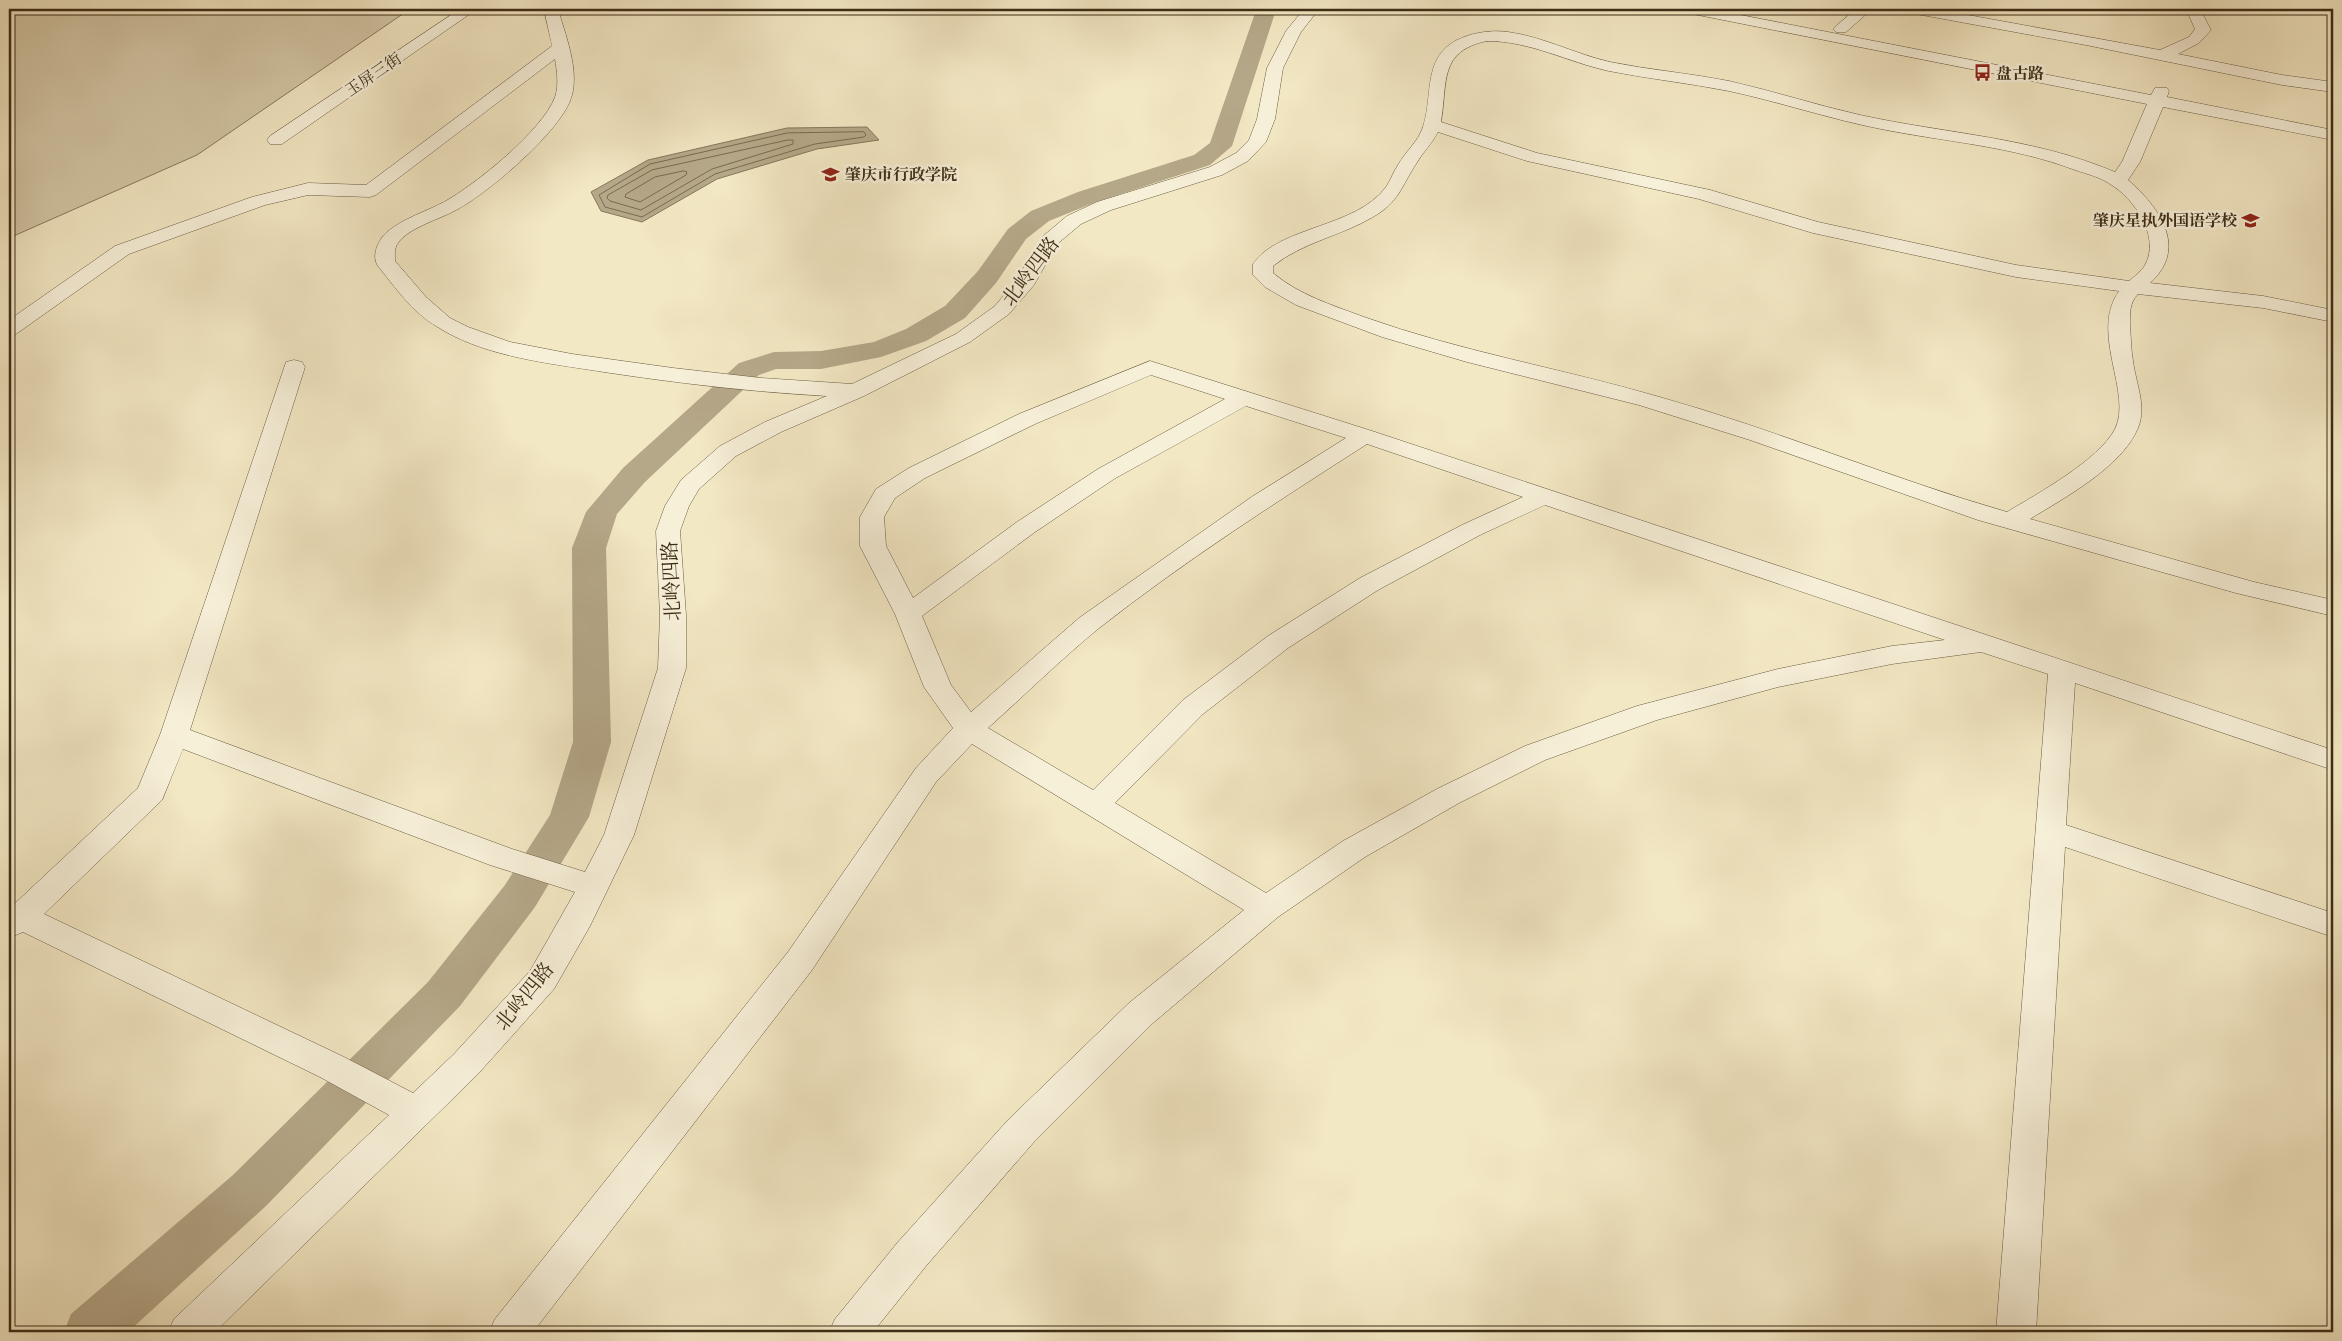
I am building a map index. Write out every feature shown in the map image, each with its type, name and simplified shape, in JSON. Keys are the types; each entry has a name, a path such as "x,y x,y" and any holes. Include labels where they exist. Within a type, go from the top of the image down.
{"street":[{"name":"玉屏三街","path":"276,140 470,9"},
{"path":"552,9 566,84 564,98 552,118 503,166 477,187 453,204 394,235 385,247 385,262 414,296 442,322 478,338 547,357 708,380 856,391"},
{"name":"北岭四路","path":"188,1332 402,1105 466,1064 542,980 579,917 619,835 672,668 674,615 668,531 677,506 689,485 728,452 773,427 856,391 963,338 1002,310 1024,285 1049,240 1074,220 1104,206 1216,171 1242,156 1257,142 1266,119 1275,68 1294,31 1312,9"},
{"path":"1688,9 1712,11 2159,96 2333,124"},
{"path":"1736,9 1841,29 2159,96 2333,135"},
{"path":"1841,29 1865,9"},
{"path":"1911,9 2282,80 2333,87"},
{"path":"2161,56 2194,40 2203,30 2193,9"},
{"path":"2010,520 2068,484 2105,456 2122,437 2131,418 2120,336 2121,305 2132,287 2152,270 2158,254 2159,239 2153,222 2139,203 2118,181 2088,168 2017,145 1841,116 1729,86 1606,65 1530,41 1495,35 1466,41 1453,48 1446,55 1440,67 1432,126 1427,138 1406,165 1391,195 1378,206 1358,218 1294,242 1262,264 1263,275 1275,286 1303,301 1383,332 1429,346 1554,376 1688,412 1792,446 1892,483 2010,520 2204,576 2333,608"},
{"path":"9,330 122,250 259,201 308,189 370,191 559,48"},
{"path":"2118,181 2131,162 2159,96"},
{"path":"1432,126 1533,157 1703,194 1813,227 1876,243 2016,271 2263,302 2333,316"},
{"path":"294,367 174,735 151,793 15,921 332,1067 402,1105"},
{"path":"1268,909 969,729 938,687 908,614 873,546 872,518 885,494 917,473 1027,419 1150,368 1364,436 2333,760"},
{"path":"908,614 1026,527 1106,474 1244,398"},
{"path":"510,1332 800,961 926,775 969,729 1096,618 1254,506 1364,436"},
{"path":"1096,805 1192,708 1278,642 1369,584 1471,530 1544,496"},
{"path":"849,1332 912,1254 1021,1131 1141,1013 1268,909 1354,849 1448,796 1535,753 1646,712 1778,678 1892,654 1984,643"},
{"path":"2016,1332 2062,669"},
{"path":"174,735 501,857 594,886"},
{"path":"2051,831 2333,925"}],"shaded area":[{"path":"9,9 410,9 197,155 9,238"}],"water":[{"path":"867,127 879,140 817,149 717,179 642,222 601,211 591,192 648,160 787,128"}],"waterway":[{"path":"90,1332 250,1190 444,994 520,896 569,817 592,742 589,548 602,512 634,475 749,369 774,361 821,360 881,349 916,335 955,312 987,277 1017,234 1040,216 1087,197 1202,160 1220,146 1264,16"}],"place":[{"name":"盘古路","path":"1982,73"},
{"name":"肇庆市行政学院","path":"831,174"},
{"name":"肇庆星执外国语学校","path":"2251,220"}]}
